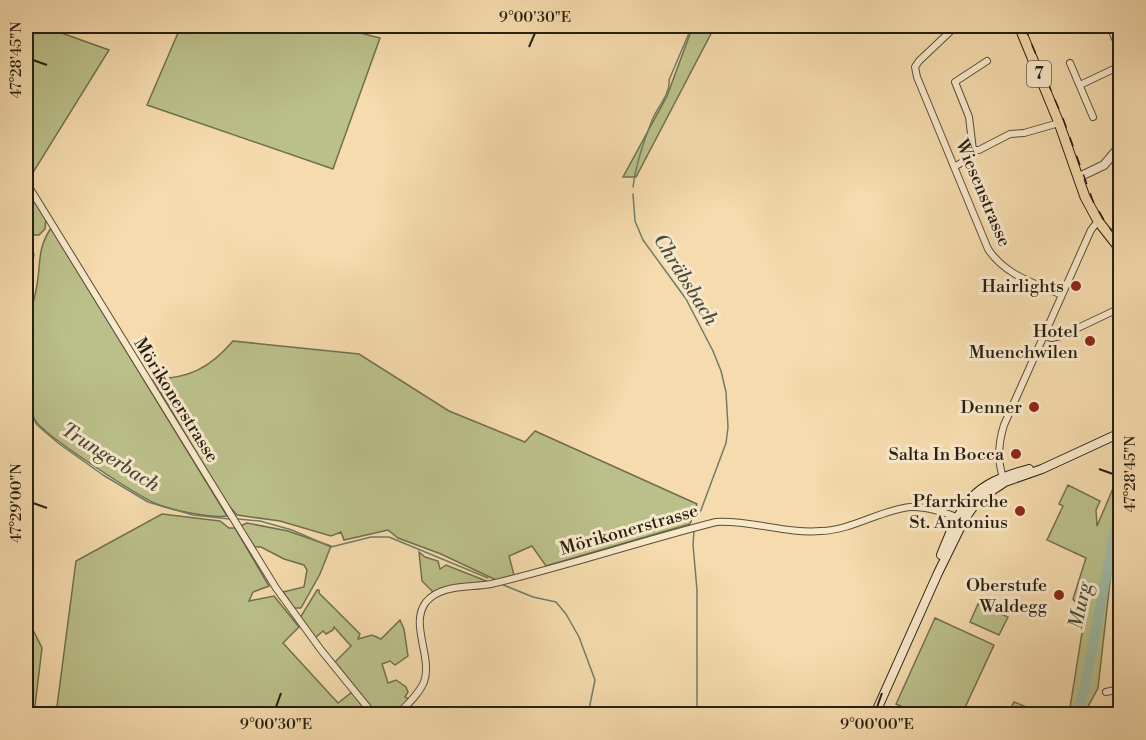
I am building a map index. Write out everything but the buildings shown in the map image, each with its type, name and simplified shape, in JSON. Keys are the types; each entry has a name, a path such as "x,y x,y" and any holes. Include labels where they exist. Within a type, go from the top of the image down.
{"main road":[{"name":"7","path":"1019,26 1059,123 1085,197 1098,221 1120,249"},
{"path":"875,714 960,519 981,496 1004,479 1041,465 1050,465 1120,433"}],"street":[{"name":"Wiesenstrasse","path":"956,26 919,61 915,68 981,233 995,260 1013,274 1062,295"},
{"path":"1110,26 1120,51"},
{"path":"954,166 961,163 973,150 971,125 955,82 987,60"},
{"path":"1070,63 1093,117"},
{"path":"1080,85 1120,66"},
{"path":"973,150 979,150 1010,134 1024,133 1059,123"},
{"path":"1079,177 1116,159 1120,146"},
{"name":"Mörikonerstrasse","path":"26,182 276,588 321,650 373,714"},
{"path":"1004,479 999,454 1001,435 1091,230 1098,221"},
{"path":"1044,335 1051,338 1061,336 1120,308"},
{"name":"Mörikonerstrasse","path":"398,714 419,690 425,678 426,657 420,623 422,609 430,599 443,591 485,585 521,576 716,522 728,521 798,531 822,531 843,528 909,507 935,510 960,519"},
{"path":"1106,692 1120,689"}],"green space":[{"path":"26,26 42,26 109,50 29,179 26,172"},
{"path":"181,26 333,26 380,38 333,169 147,105"},
{"path":"693,26 715,26 636,177 623,177 667,96"},
{"path":"26,187 46,218 45,229 39,235 34,235 26,216"},
{"path":"51,228 227,516 183,512 149,500 73,452 35,420 26,387 24,361 26,336 36,290 41,249"},
{"path":"233,341 359,354 449,411 525,442 535,431 697,504 690,524 546,566 532,546 509,556 514,575 496,580 441,554 398,538 388,530 344,540 341,532 331,536 280,521 237,515 223,499 153,379 177,377 198,370 216,358"},
{"path":"1120,472 1120,518 1116,544 1120,527 1120,572 1111,573 1098,688 1084,714 1069,714 1085,614 1073,599 1086,558 1047,540 1063,506 1059,504 1068,485 1100,501 1096,510 1097,526"},
{"path":"162,514 220,521 229,528 235,528 269,586 253,592 249,601 274,596 299,627 283,643 338,703 352,692 368,712 365,714 56,714 76,561"},
{"path":"247,523 288,531 331,546 320,574 301,608 294,608 283,592 304,587 307,570 304,565 284,559 261,547 255,547 240,526"},
{"path":"419,552 425,557 438,561 440,569 446,565 489,582 433,592 422,581"},
{"path":"317,590 360,634 358,639 372,635 381,639 400,620 404,629 408,656 395,665 390,661 382,664 388,683 396,680 406,687 408,692 405,697 409,699 395,714 377,714 335,662 351,646 334,627 333,630 326,634 323,631 315,638 300,618"},
{"path":"978,604 1008,617 999,635 970,622"},
{"path":"26,616 42,648 34,714 26,714"},
{"path":"935,618 994,645 962,714 919,714 896,704"},
{"path":"1014,702 1044,714 1008,714"}],"waterway":[{"name":"Chräbsbach","path":"633,187 646,135 666,94 669,80 692,26"},
{"name":"Chräbsbach","path":"633,194 635,221 643,240 686,299 713,351 726,392 728,427 726,443 698,518"},
{"name":"Trungerbach","path":"26,235 34,254 26,307"},
{"name":"Trungerbach","path":"26,405 37,425 58,443 103,475 148,502 193,515 230,519"},
{"name":"Murg","path":"1077,714 1084,692 1120,504"},
{"name":"Trungerbach","path":"238,519 260,521 292,530 331,547 371,537 389,537 488,578"},
{"name":"Chräbsbach","path":"694,531 697,590 697,714"},
{"name":"Trungerbach","path":"501,584 533,597 556,602 566,614 579,637 595,680 588,714"}],"railway":[{"path":"1024,26 1064,121 1093,201 1120,242"}],"place":[{"name":"Hairlights","path":"1076,286"},
{"name":"Hotel Muenchwilen","path":"1090,341"},
{"name":"Denner","path":"1034,407"},
{"name":"Salta In Bocca","path":"1016,454"},
{"name":"Pfarrkirche St. Antonius","path":"1020,511"},
{"name":"Oberstufe Waldegg","path":"1059,595"}]}
